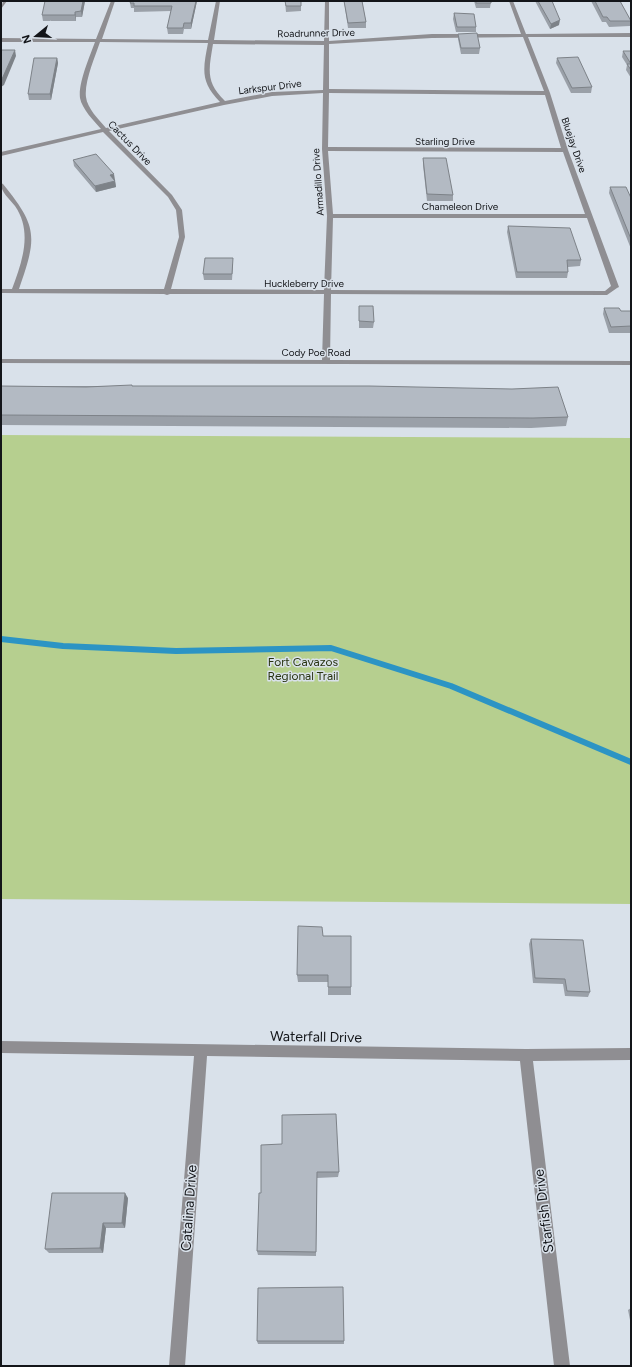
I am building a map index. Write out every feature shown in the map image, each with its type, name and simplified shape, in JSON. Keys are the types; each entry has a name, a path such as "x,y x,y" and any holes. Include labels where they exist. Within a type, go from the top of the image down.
{"street":[{"path":"1,8 5,1"},
{"name":"Cactus Drive","path":"113,1 86,78 83,98 93,117 170,196 179,210 182,237 167,293"},
{"path":"218,1 206,68 207,81 212,91 224,103"},
{"name":"Armadillo Drive","path":"326,362 330,216 325,149 327,1"},
{"name":"Bluejay Drive","path":"512,1 547,93 565,150 615,287 607,293"},
{"name":"Roadrunner Drive","path":"1,40 326,43 432,36 631,34"},
{"name":"Larkspur Drive","path":"1,154 224,103 272,94 326,91 547,93"},
{"name":"Starling Drive","path":"325,149 565,150"},
{"path":"1,185 22,212 28,225 26,260 15,291"},
{"name":"Chameleon Drive","path":"330,216 590,216"},
{"name":"Huckleberry Drive","path":"1,291 167,293 607,293"},
{"name":"Cody Poe Road","path":"1,361 631,363"},
{"name":"Waterfall Drive","path":"1,1047 526,1055 631,1054"},
{"name":"Catalina Drive","path":"177,1366 201,1050"},
{"name":"Starfish Drive","path":"526,1055 562,1366"}],"green space":[{"name":"Fort Cavazos Regional Trail","path":"1,435 631,438 631,904 1,899"}],"building":[{"path":"45,1 83,1 81,11 75,12 75,15 42,15"},
{"path":"131,1 196,1 191,23 184,23 183,28 167,28 172,6 134,6 134,3 130,3"},
{"path":"285,1 301,1 301,6 286,6"},
{"path":"344,1 362,1 366,22 348,23"},
{"path":"476,1 491,1 491,3 476,3"},
{"path":"538,1 552,1 560,20 551,24"},
{"path":"595,1 620,1 631,21 610,21 607,17 603,17"},
{"path":"454,13 474,14 476,27 457,27"},
{"path":"477,33 480,48 461,48 458,34"},
{"path":"1,50 15,50 1,80"},
{"path":"623,51 631,51 631,64"},
{"path":"578,57 592,87 572,88 557,58"},
{"path":"34,58 57,58 50,94 28,94"},
{"path":"627,64 631,64 631,70"},
{"path":"96,154 114,174 110,175 115,181 95,186 73,160"},
{"path":"423,158 446,158 453,195 427,194"},
{"path":"610,187 626,187 631,198 631,239"},
{"path":"508,226 570,228 581,260 567,260 568,272 517,272"},
{"path":"205,258 233,258 232,274 203,274"},
{"path":"359,306 373,306 374,322 359,321"},
{"path":"604,308 619,308 621,311 631,311 631,326 611,327"},
{"path":"132,385 369,386 512,389 558,387 568,417 1,415 1,386 86,387"},
{"path":"298,926 322,927 323,936 351,936 351,987 328,987 328,975 297,975"},
{"path":"531,939 583,940 590,992 567,991 565,979 535,978"},
{"path":"336,1114 339,1172 317,1172 316,1252 257,1251 259,1193 261,1193 261,1145 282,1144 282,1115"},
{"path":"52,1193 125,1193 122,1223 103,1223 100,1248 45,1249"},
{"path":"343,1287 344,1341 257,1341 258,1288"}],"waterway":[{"path":"1,639 63,646 176,651 331,648 451,686 631,762"}]}
